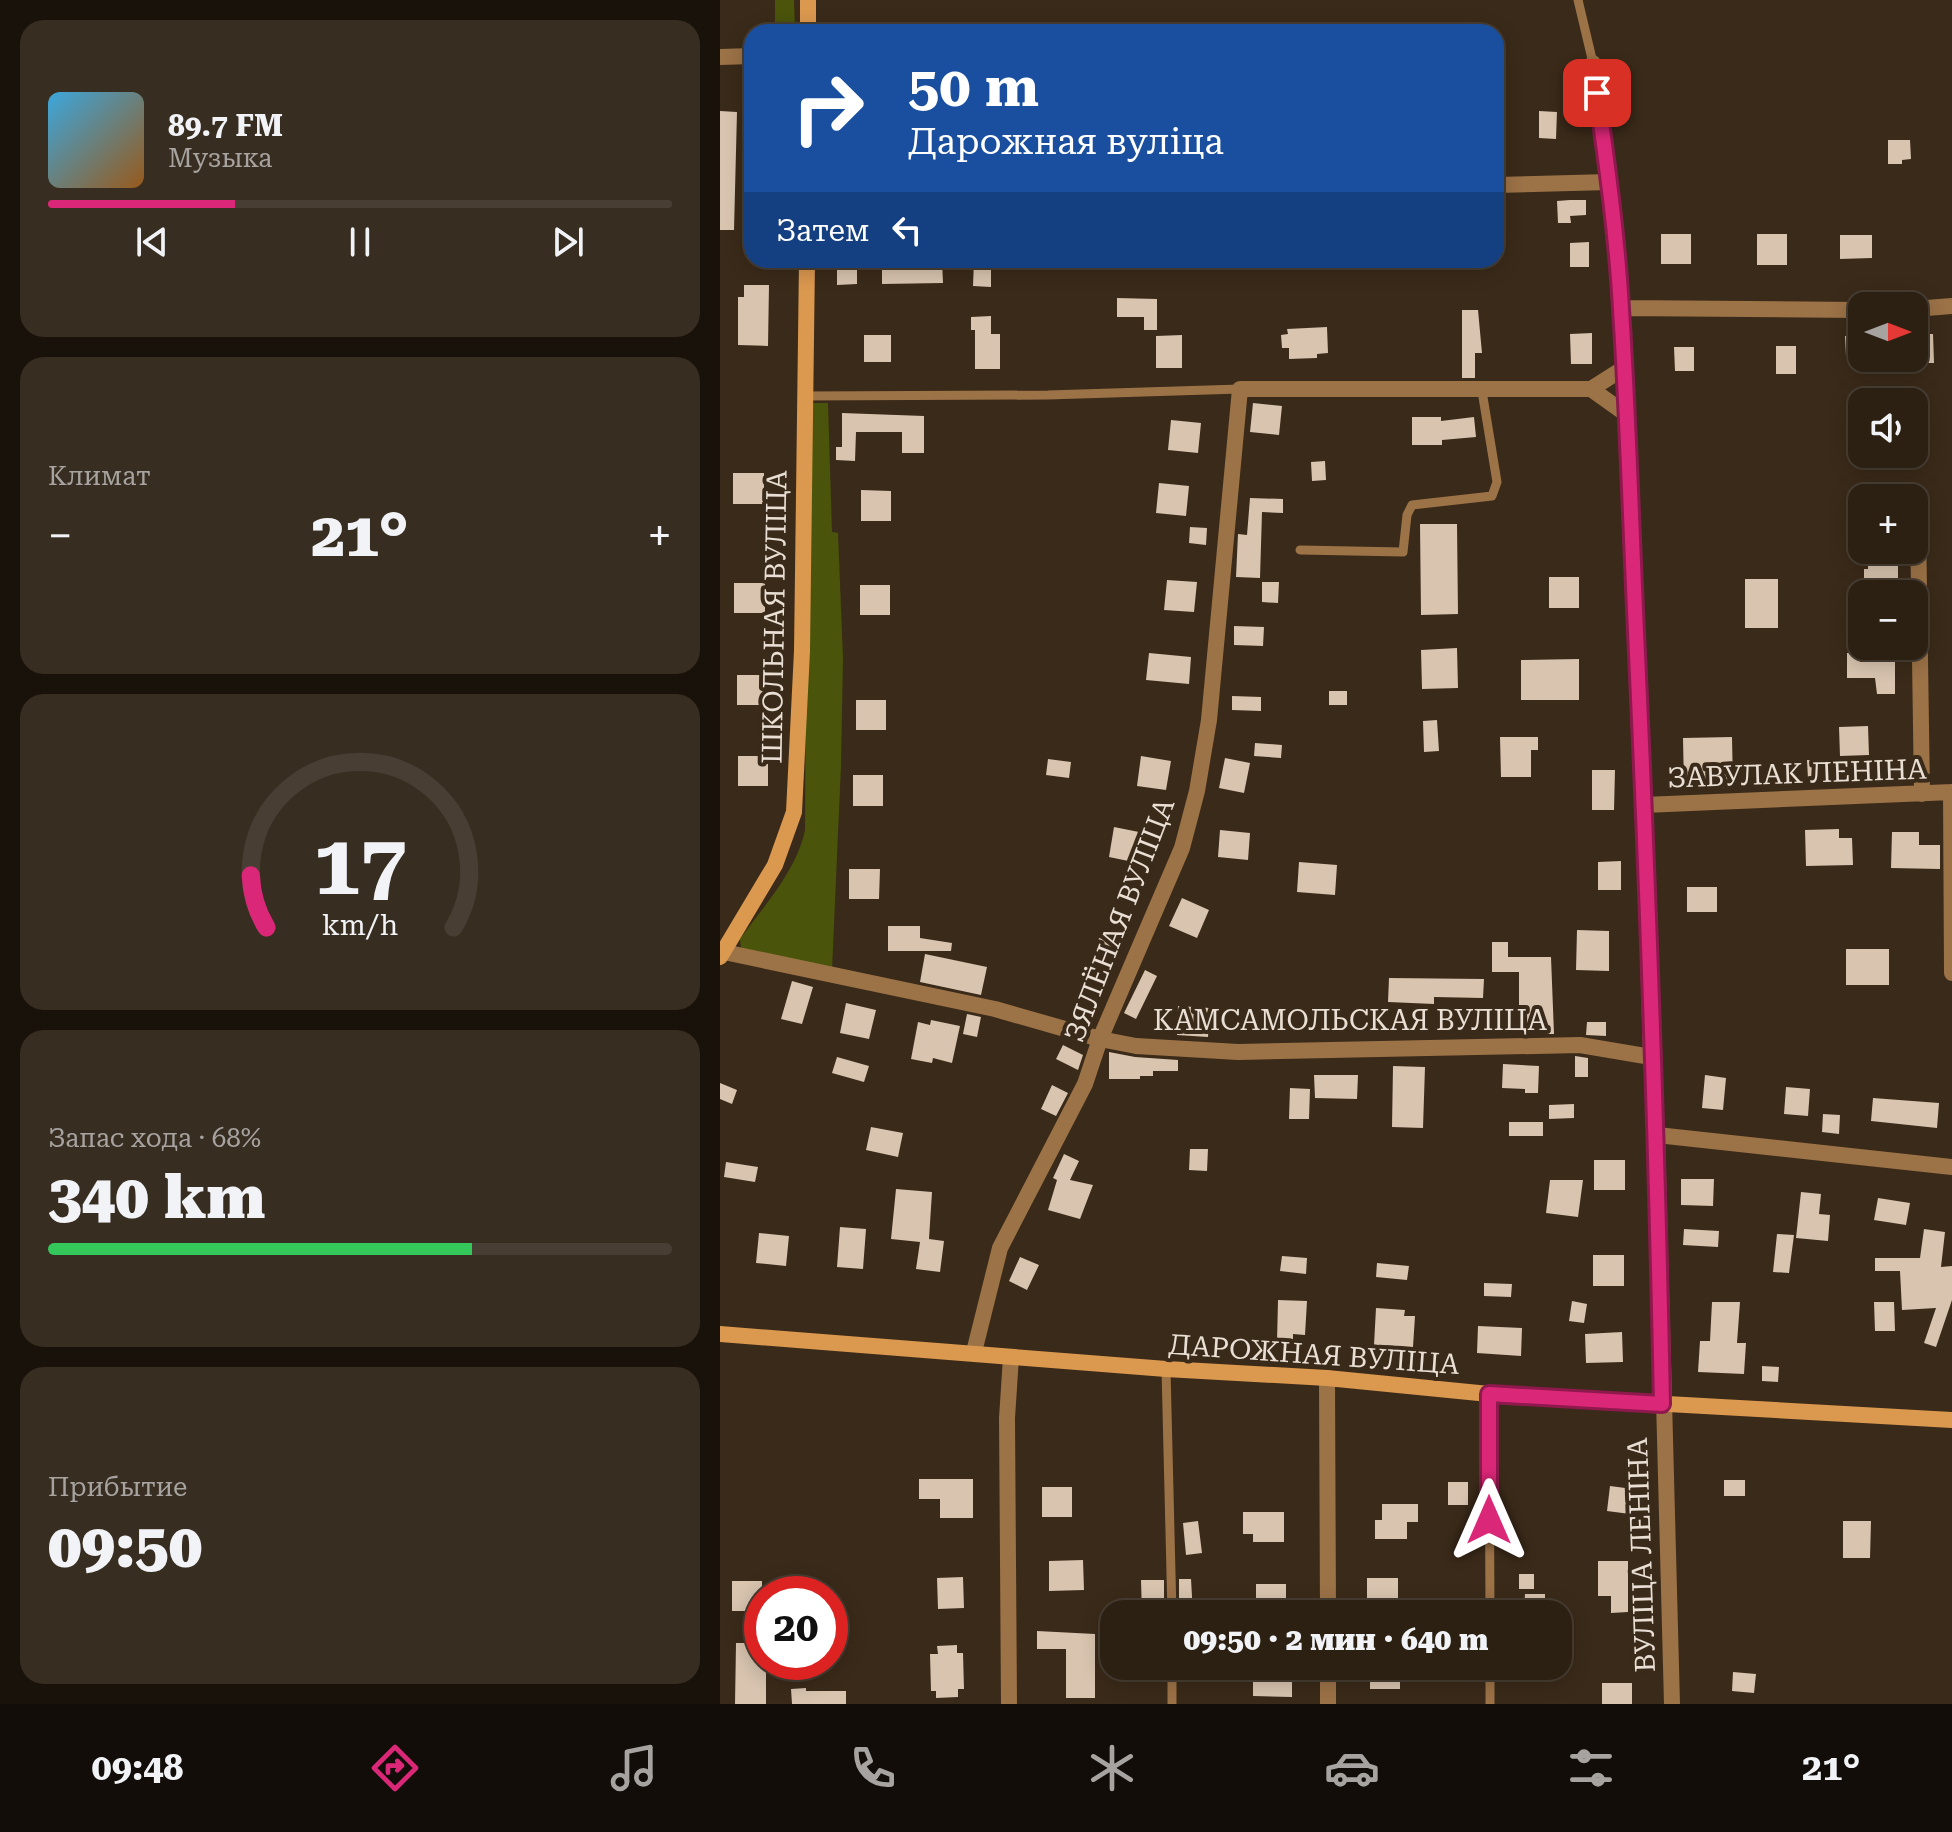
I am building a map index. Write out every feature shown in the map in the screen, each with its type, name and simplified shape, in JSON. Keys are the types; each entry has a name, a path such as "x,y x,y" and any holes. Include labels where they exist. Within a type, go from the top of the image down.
{"main road":[{"path":"808,0 808,24"},
{"name":"ШКОЛЬНАЯ ВУЛІЦА","path":"722,954 775,865 794,812 802,651 807,268"},
{"name":"ДАРОЖНАЯ ВУЛІЦА","path":"720,1334 1166,1369 1327,1378 1489,1394 1952,1420"}],"street":[{"path":"720,57 744,56"},
{"name":"ВУЛІЦА ЛЕНІНА","path":"1593,63 1609,182 1624,368 1644,805 1651,1057 1657,1135 1672,1704"},
{"path":"1504,185 1609,182"},
{"path":"1928,308 1952,306"},
{"path":"1621,308 1848,310"},
{"path":"1240,389 1591,389 1624,368"},
{"name":"ЗЯЛЁНАЯ ВУЛІЦА","path":"974,1352 1000,1248 1085,1084 1100,1039 1182,848 1197,791 1209,720 1240,389"},
{"path":"1591,389 1626,414"},
{"path":"1919,564 1922,794"},
{"path":"1952,792 1952,973"},
{"name":"ЗАВУЛАК ЛЕНІНА","path":"1644,805 1952,792"},
{"name":"КАМСАМОЛЬСКАЯ ВУЛІЦА","path":"722,954 995,1009 1136,1046 1238,1052 1580,1045 1651,1057"},
{"path":"1657,1135 1952,1167"},
{"path":"1009,1704 1007,1418 1011,1357"},
{"path":"1327,1378 1328,1600"},
{"path":"1328,1680 1328,1704"}],"lane":[{"path":"1578,0 1593,63"},
{"path":"804,396 1048,395 1240,389"},
{"path":"1300,550 1403,552 1407,515 1412,505 1492,496 1497,482 1482,391"},
{"path":"1166,1369 1172,1600"},
{"path":"1489,1394 1490,1600"},
{"path":"1172,1680 1172,1704"},
{"path":"1490,1680 1490,1704"}],"green space":[{"path":"775,0 794,0 795,24 775,24"},
{"path":"807,403 828,403 832,532 838,533 843,658 832,970 741,949 740,939 787,873 805,830"}],"building":[{"path":"720,111 737,112 734,230 720,230"},
{"path":"1539,111 1557,112 1556,139 1539,138"},
{"path":"1888,140 1910,140 1911,159 1902,160 1902,164 1888,164"},
{"path":"1586,200 1586,215 1570,216 1571,223 1558,223 1557,201"},
{"path":"1661,234 1691,234 1691,264 1661,264"},
{"path":"1757,234 1787,234 1787,265 1757,265"},
{"path":"1840,235 1872,235 1872,258 1840,259"},
{"path":"1589,242 1589,267 1570,267 1570,243"},
{"path":"837,268 857,268 857,284 837,285"},
{"path":"882,268 942,268 943,283 882,284"},
{"path":"974,268 991,268 991,287 973,286"},
{"path":"744,285 769,285 768,346 738,345 738,297 744,297"},
{"path":"1117,298 1157,299 1157,330 1144,330 1144,317 1117,317"},
{"path":"1462,310 1478,310 1482,353 1475,353 1475,378 1462,378"},
{"path":"991,316 991,334 1000,334 1000,369 975,369 975,330 971,330 971,317"},
{"path":"1327,327 1328,353 1317,354 1317,358 1289,359 1289,348 1282,348 1281,335 1288,334 1287,329"},
{"path":"1592,333 1592,364 1571,364 1570,334"},
{"path":"1928,334 1933,334 1934,363 1928,363"},
{"path":"864,335 891,335 891,362 864,362"},
{"path":"1182,335 1182,368 1156,368 1156,336"},
{"path":"1845,336 1848,336 1848,356"},
{"path":"1776,346 1796,346 1796,374 1776,374"},
{"path":"1674,347 1694,347 1694,371 1675,371"},
{"path":"1253,403 1282,406 1279,435 1250,432"},
{"path":"842,413 924,416 924,453 902,453 902,432 856,432 855,461 836,460 836,447 842,447"},
{"path":"1412,417 1441,417 1441,421 1474,417 1476,437 1442,440 1442,445 1412,445"},
{"path":"1171,420 1201,423 1198,453 1168,450"},
{"path":"1325,461 1326,480 1312,481 1311,462"},
{"path":"733,473 764,473 764,504 733,504"},
{"path":"1159,483 1189,486 1186,516 1156,513"},
{"path":"861,490 891,491 891,521 861,521"},
{"path":"1250,498 1283,499 1283,513 1262,512 1260,578 1236,577 1238,534 1247,535"},
{"path":"1420,524 1457,524 1458,614 1421,615"},
{"path":"1190,527 1207,528 1206,545 1189,543"},
{"path":"1868,564 1898,564 1898,580 1864,580 1864,569 1868,569"},
{"path":"1549,577 1579,577 1579,608 1549,608"},
{"path":"1745,579 1778,579 1778,628 1745,628"},
{"path":"1167,580 1197,582 1194,612 1164,610"},
{"path":"1262,582 1279,582 1278,603 1262,602"},
{"path":"734,583 765,583 765,613 734,613"},
{"path":"860,585 890,585 890,615 860,615"},
{"path":"1234,626 1264,627 1263,646 1234,645"},
{"path":"1457,648 1458,688 1422,689 1421,650"},
{"path":"1149,653 1191,657 1189,684 1146,680"},
{"path":"1847,653 1848,660 1895,662 1895,694 1877,694 1875,678 1847,678"},
{"path":"1579,659 1579,700 1521,700 1521,660"},
{"path":"737,675 768,675 768,705 737,705"},
{"path":"1329,691 1347,691 1347,705 1329,705"},
{"path":"1232,696 1261,697 1261,711 1232,710"},
{"path":"856,700 886,700 886,730 856,730"},
{"path":"1437,720 1439,751 1424,752 1423,721"},
{"path":"1868,726 1869,755 1840,756 1839,727"},
{"path":"1500,737 1538,737 1538,750 1531,750 1531,777 1501,777"},
{"path":"1732,737 1733,787 1684,788 1683,738"},
{"path":"1255,743 1282,745 1281,758 1254,756"},
{"path":"738,756 768,756 768,786 738,786"},
{"path":"1141,756 1171,761 1166,790 1137,786"},
{"path":"1225,758 1250,763 1244,793 1219,788"},
{"path":"1048,759 1071,762 1069,778 1046,775"},
{"path":"1807,760 1820,760 1821,778 1808,779"},
{"path":"1592,770 1615,770 1614,810 1592,810"},
{"path":"853,775 883,775 883,806 853,806"},
{"path":"1114,827 1144,833 1138,863 1109,857"},
{"path":"1839,829 1839,838 1852,838 1853,865 1806,866 1805,830"},
{"path":"1220,830 1250,833 1248,860 1218,857"},
{"path":"1892,832 1919,832 1919,845 1940,845 1940,869 1891,868"},
{"path":"1621,861 1621,890 1598,890 1598,862"},
{"path":"1299,862 1337,865 1335,895 1297,892"},
{"path":"849,869 880,869 879,899 849,899"},
{"path":"1687,887 1717,887 1717,912 1687,912"},
{"path":"1182,898 1209,910 1197,938 1169,926"},
{"path":"888,926 920,926 920,938 952,943 951,951 888,951"},
{"path":"1577,930 1609,931 1609,971 1576,970"},
{"path":"1099,938 1115,941 1112,954 1096,951"},
{"path":"1492,942 1508,942 1508,957 1551,957 1554,1034 1540,1034 1540,1027 1519,1026 1519,972 1492,972"},
{"path":"1846,949 1889,949 1889,985 1846,985"},
{"path":"925,954 987,967 981,995 920,982"},
{"path":"1145,970 1157,976 1136,1019 1124,1013"},
{"path":"1389,978 1484,979 1483,998 1434,997 1434,1004 1388,1002"},
{"path":"792,981 813,987 802,1024 781,1019"},
{"path":"846,1003 876,1010 869,1039 840,1033"},
{"path":"1178,1006 1210,1008 1208,1037 1177,1035"},
{"path":"967,1014 981,1017 977,1037 963,1034"},
{"path":"931,1020 960,1026 952,1063 933,1058 932,1063 911,1059 918,1022 930,1025"},
{"path":"1587,1022 1606,1022 1606,1036 1586,1035"},
{"path":"1063,1045 1083,1055 1078,1070 1056,1059"},
{"path":"1109,1052 1178,1060 1178,1071 1153,1071 1153,1076 1140,1076 1140,1079 1109,1079"},
{"path":"1575,1056 1588,1058 1588,1077 1575,1077"},
{"path":"837,1057 869,1066 864,1082 832,1073"},
{"path":"1503,1064 1539,1066 1538,1093 1502,1088"},
{"path":"1393,1066 1425,1067 1423,1128 1392,1127"},
{"path":"1314,1075 1358,1075 1357,1099 1315,1098"},
{"path":"1705,1075 1726,1078 1723,1110 1702,1108"},
{"path":"720,1083 737,1090 732,1104 720,1099"},
{"path":"1052,1085 1068,1093 1056,1116 1041,1109"},
{"path":"1786,1087 1810,1089 1808,1116 1784,1114"},
{"path":"1290,1088 1310,1089 1309,1119 1289,1119"},
{"path":"1873,1098 1939,1103 1937,1128 1871,1121"},
{"path":"1574,1104 1574,1118 1549,1119 1549,1105"},
{"path":"1823,1114 1840,1115 1839,1134 1822,1132"},
{"path":"1509,1122 1543,1122 1543,1136 1509,1136"},
{"path":"871,1127 903,1133 898,1157 866,1150"},
{"path":"1190,1149 1208,1149 1207,1171 1189,1170"},
{"path":"1064,1154 1079,1161 1070,1180 1093,1185 1080,1219 1048,1210 1057,1180 1053,1178"},
{"path":"1594,1160 1625,1160 1625,1190 1594,1190"},
{"path":"726,1162 758,1167 755,1182 724,1177"},
{"path":"1681,1179 1714,1179 1713,1206 1681,1205"},
{"path":"1550,1180 1583,1180 1578,1217 1546,1213"},
{"path":"896,1189 932,1192 929,1239 944,1241 940,1272 916,1269 920,1242 891,1239"},
{"path":"1801,1192 1821,1194 1819,1214 1830,1215 1828,1241 1796,1238"},
{"path":"1878,1198 1910,1203 1906,1225 1874,1220"},
{"path":"840,1227 866,1229 863,1269 837,1267"},
{"path":"1684,1229 1719,1231 1718,1247 1683,1245"},
{"path":"1924,1229 1945,1232 1941,1267 1952,1266 1952,1300 1936,1347 1924,1343 1936,1308 1902,1310 1900,1271 1875,1271 1875,1258 1920,1258"},
{"path":"759,1233 789,1236 786,1266 756,1263"},
{"path":"1777,1234 1794,1235 1789,1273 1773,1272"},
{"path":"1593,1255 1624,1255 1624,1286 1593,1286"},
{"path":"1282,1256 1307,1258 1306,1274 1280,1271"},
{"path":"1020,1257 1039,1265 1027,1290 1009,1281"},
{"path":"1377,1263 1409,1266 1407,1280 1376,1277"},
{"path":"1484,1283 1512,1284 1511,1297 1484,1296"},
{"path":"1278,1300 1307,1301 1305,1335 1293,1334 1293,1343 1277,1342"},
{"path":"1572,1301 1587,1304 1584,1323 1569,1321"},
{"path":"1712,1302 1740,1302 1737,1343 1746,1343 1744,1374 1698,1372 1700,1341 1710,1341"},
{"path":"1874,1302 1894,1302 1895,1331 1875,1331"},
{"path":"1376,1308 1405,1310 1404,1316 1415,1316 1413,1347 1374,1345"},
{"path":"1478,1326 1522,1328 1521,1356 1477,1353"},
{"path":"1622,1332 1623,1362 1586,1363 1585,1334"},
{"path":"1762,1366 1779,1367 1778,1382 1762,1381"},
{"path":"919,1479 973,1479 973,1518 940,1518 940,1499 919,1499"},
{"path":"1724,1480 1745,1480 1745,1496 1724,1496"},
{"path":"1448,1482 1468,1482 1468,1505 1448,1505"},
{"path":"1610,1486 1633,1489 1630,1514 1607,1511"},
{"path":"1042,1487 1072,1487 1072,1517 1042,1517"},
{"path":"1382,1504 1418,1504 1418,1522 1407,1522 1407,1539 1375,1539 1375,1520 1382,1520"},
{"path":"1243,1512 1284,1512 1284,1542 1253,1542 1253,1534 1243,1534"},
{"path":"1198,1521 1202,1553 1186,1555 1183,1523"},
{"path":"1843,1521 1871,1521 1870,1558 1843,1558"},
{"path":"1083,1560 1084,1590 1049,1591 1049,1561"},
{"path":"1598,1561 1628,1561 1628,1612 1611,1613 1611,1596 1598,1596"},
{"path":"1519,1574 1534,1574 1534,1589 1519,1589"},
{"path":"963,1577 964,1608 938,1609 937,1578"},
{"path":"1367,1578 1398,1578 1398,1600 1367,1600"},
{"path":"1179,1579 1191,1579 1192,1600 1179,1600"},
{"path":"1141,1580 1164,1580 1164,1600 1142,1600"},
{"path":"732,1581 744,1581 744,1611 732,1611"},
{"path":"1256,1584 1286,1584 1286,1600 1256,1600"},
{"path":"1525,1594 1545,1594 1545,1600 1525,1600"},
{"path":"1037,1631 1095,1634 1095,1698 1066,1698 1066,1649 1037,1649"},
{"path":"736,1643 744,1643 744,1680 766,1680 766,1704 735,1704"},
{"path":"957,1645 957,1653 963,1653 964,1689 958,1689 958,1697 936,1698 936,1691 931,1691 930,1654 938,1654 937,1646"},
{"path":"1733,1672 1756,1674 1754,1693 1732,1691"},
{"path":"1253,1680 1292,1680 1292,1697 1253,1696"},
{"path":"1370,1680 1400,1680 1400,1689 1370,1689"},
{"path":"1602,1683 1632,1683 1632,1704 1602,1704"},
{"path":"806,1688 806,1691 846,1691 846,1704 792,1704 791,1689"}],"route":[{"path":"1489,1520 1489,1394 1662,1404 1657,1135 1651,1057 1644,805 1621,308 1597,93"}]}
